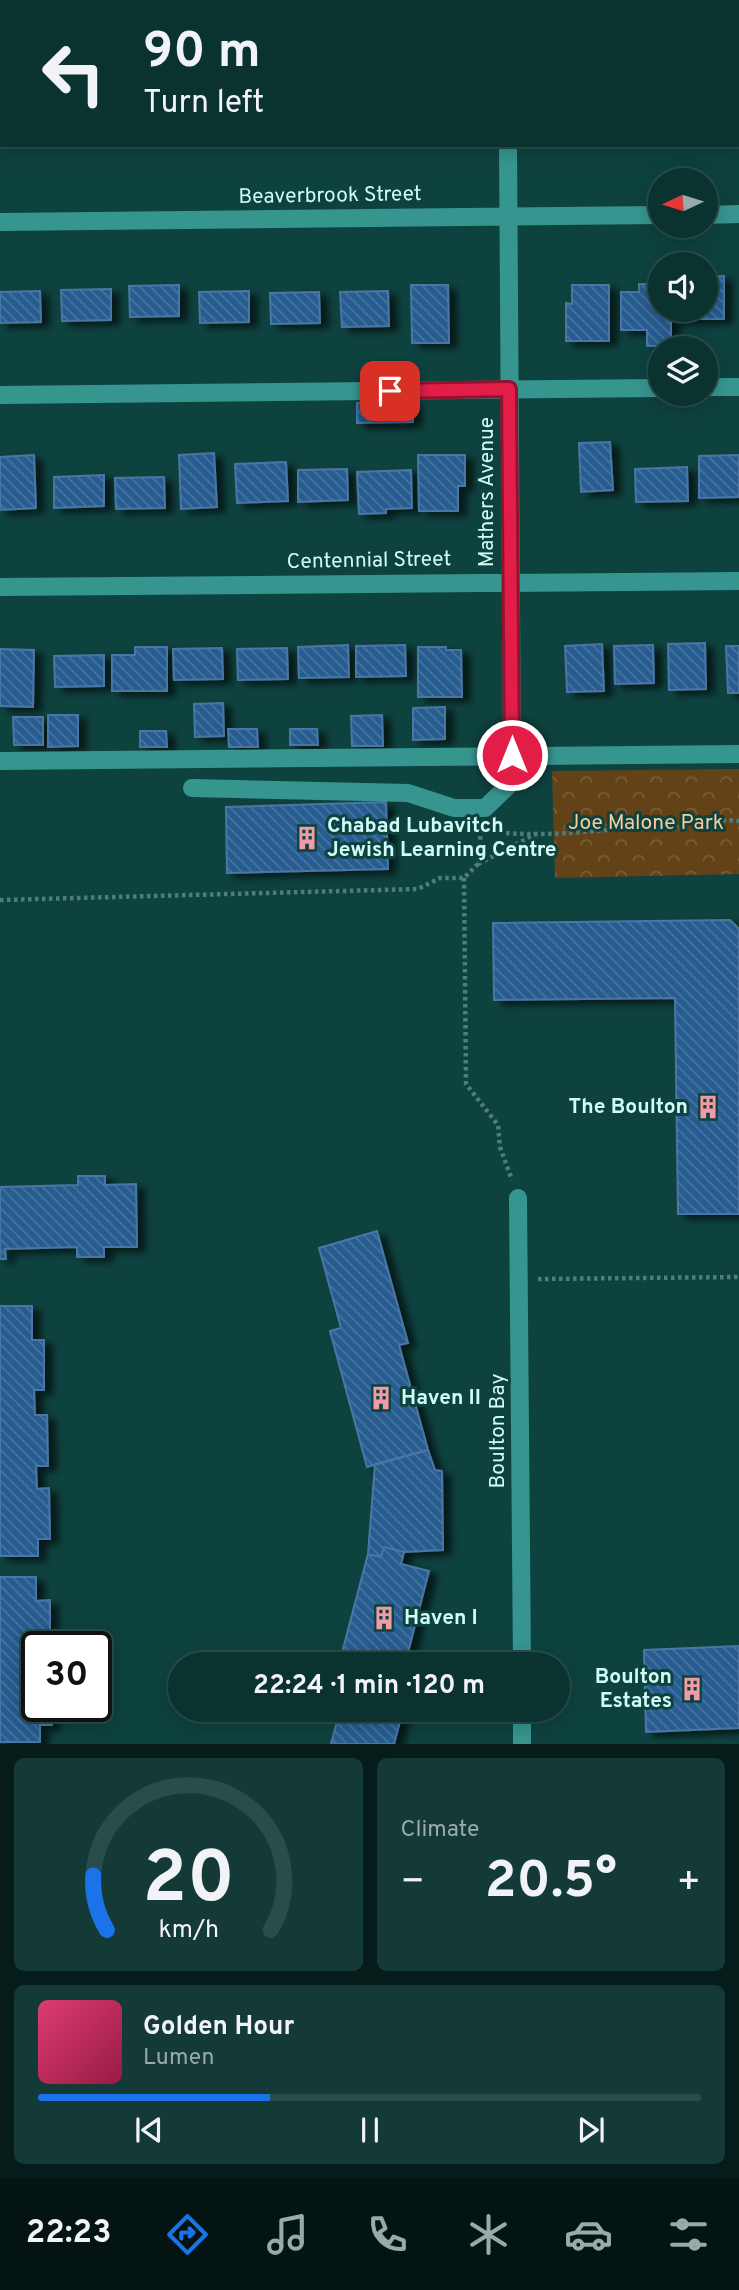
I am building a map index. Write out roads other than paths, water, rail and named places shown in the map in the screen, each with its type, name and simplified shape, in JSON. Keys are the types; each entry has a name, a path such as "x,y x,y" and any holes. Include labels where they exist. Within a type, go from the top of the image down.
{"street":[{"name":"Mathers Avenue","path":"192,789 408,793 454,808 485,808 508,786 512,755 508,147"},
{"path":"718,215 739,214"},
{"name":"Beaverbrook Street","path":"0,222 648,215"},
{"path":"718,387 739,387"},
{"path":"0,395 648,388"},
{"name":"Centennial Street","path":"0,587 739,580"},
{"path":"0,761 739,754"},
{"name":"Boulton Bay","path":"518,1198 522,1652"},
{"path":"522,1722 522,1744"}],"place":[{"name":"Chabad Lubavitch Jewish Learning Centre","path":"307,838"},
{"name":"The Boulton","path":"708,1107"},
{"name":"Haven II","path":"381,1398"},
{"name":"Haven I","path":"384,1618"},
{"name":"Boulton Estates","path":"692,1689"}],"park label":[{"name":"Joe Malone Park","path":"646,823"}]}
